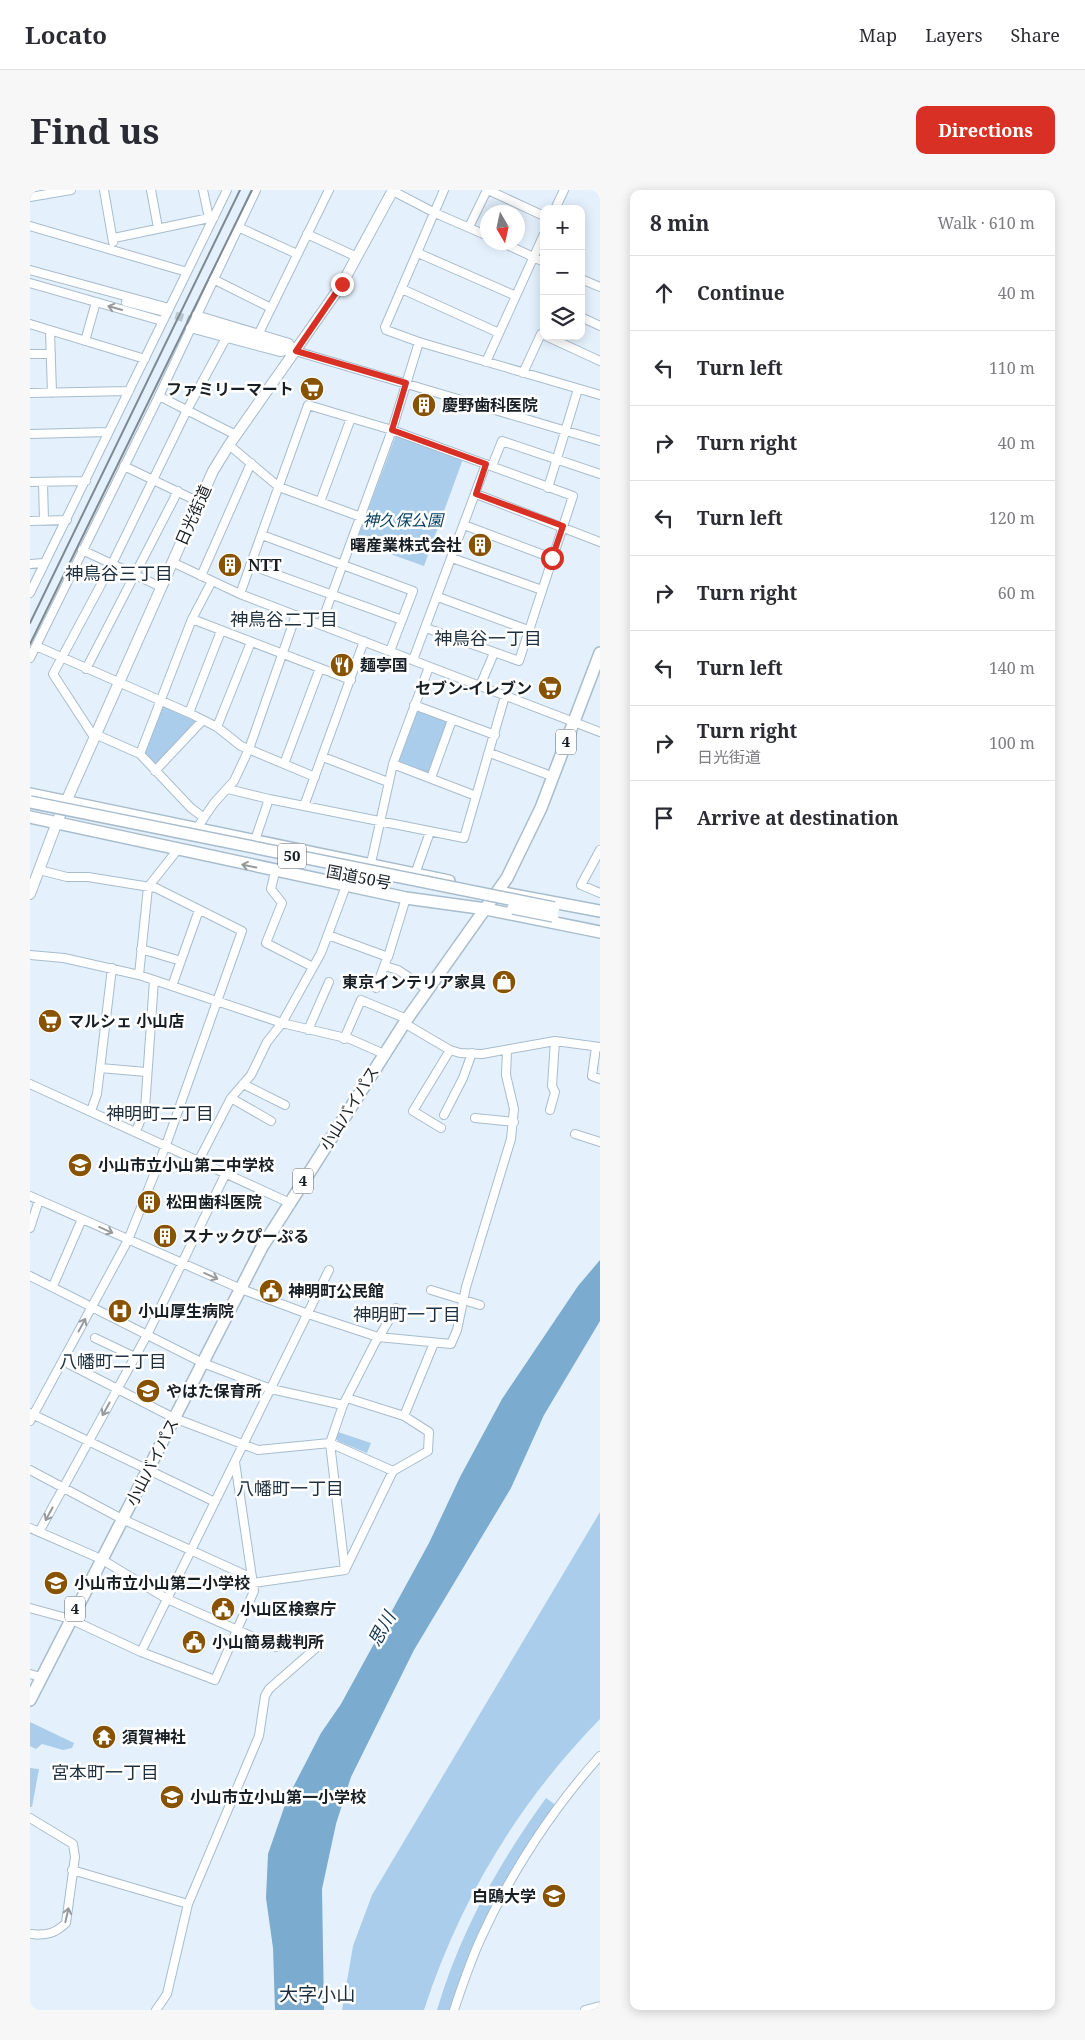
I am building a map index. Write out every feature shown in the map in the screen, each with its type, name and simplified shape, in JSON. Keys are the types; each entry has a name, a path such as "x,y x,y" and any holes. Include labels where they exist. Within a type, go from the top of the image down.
{"highway":[{"name":"小山バイパス","path":"30,1700 35,1676 70,1619 241,1289 290,1203 405,1021 500,892 531,831 554,776 600,653"},
{"path":"30,794 600,911"},
{"name":"国道50号","path":"30,802 554,912 600,926"},
{"name":"国道50号","path":"30,810 554,912 600,918"},
{"path":"30,817 179,848 275,872 406,898 486,909 600,932"}],"main road":[{"name":"日光街道","path":"30,894 52,821 66,802 213,471 229,444 357,257 392,190"}],"street":[{"path":"30,197 71,190"},
{"path":"104,190 114,238 111,249"},
{"path":"151,190 158,228"},
{"path":"204,190 212,217"},
{"path":"30,593 86,481 166,310 187,272 212,217 227,190"},
{"path":"30,658 159,396 256,190"},
{"path":"259,334 329,190"},
{"path":"392,190 435,213 480,232"},
{"path":"444,190 385,327 386,330 418,342 600,396"},
{"path":"469,227 487,190 540,214"},
{"path":"557,205 564,190"},
{"path":"114,238 212,217"},
{"path":"30,226 187,272"},
{"path":"238,227 298,254"},
{"path":"308,234 357,257"},
{"path":"486,362 540,244"},
{"path":"518,250 540,260"},
{"path":"418,252 516,296"},
{"path":"30,270 166,310"},
{"path":"30,274 166,310"},
{"path":"213,279 271,308"},
{"path":"585,282 600,287"},
{"path":"30,283 162,321"},
{"path":"402,289 499,333"},
{"path":"86,341 96,302"},
{"path":"196,319 600,441"},
{"path":"196,319 289,343 294,350"},
{"path":"585,319 600,326"},
{"path":"30,324 145,358"},
{"path":"190,328 280,352 294,350"},
{"path":"50,331 52,393"},
{"path":"523,373 540,336"},
{"path":"203,817 140,754 95,736 53,674 112,564 152,479 226,338"},
{"path":"561,340 600,361"},
{"path":"321,624 392,430 418,342"},
{"path":"30,354 51,354"},
{"path":"548,488 578,389"},
{"path":"30,393 129,391"},
{"path":"159,396 236,435"},
{"path":"240,594 308,405 392,430 573,496 519,661 426,628"},
{"path":"320,502 351,418"},
{"path":"30,434 108,432"},
{"path":"414,660 476,494 502,441 600,474"},
{"path":"229,444 279,486 361,517"},
{"path":"201,576 251,463"},
{"path":"124,466 199,502"},
{"path":"30,482 86,481"},
{"path":"43,482 44,521"},
{"path":"86,669 178,491"},
{"path":"476,494 563,526 600,542"},
{"path":"30,521 67,520"},
{"path":"464,525 552,558"},
{"path":"262,535 413,591 390,651"},
{"path":"82,550 160,587"},
{"path":"452,558 542,590"},
{"path":"172,562 240,594 600,732"},
{"path":"30,564 44,563"},
{"path":"250,565 402,620"},
{"path":"140,754 192,619 212,581"},
{"path":"438,597 528,630"},
{"path":"197,828 203,817 234,781 249,748 284,654 296,615"},
{"path":"192,619 352,680"},
{"path":"189,712 221,631"},
{"path":"304,806 352,680 364,641"},
{"path":"217,727 251,642"},
{"path":"36,646 62,659 189,712 202,721 217,727 241,746 315,777"},
{"path":"480,686 494,653"},
{"path":"371,863 393,764 429,666"},
{"path":"284,764 320,668"},
{"path":"228,789 464,838 505,696"},
{"path":"414,705 495,735"},
{"path":"431,778 452,720"},
{"path":"155,771 202,721"},
{"path":"490,753 554,776"},
{"path":"323,757 388,782"},
{"path":"393,764 476,796"},
{"path":"30,789 50,793 53,799"},
{"path":"255,840 269,799"},
{"path":"30,822 42,824 52,821"},
{"path":"415,874 430,832"},
{"path":"139,975 148,887 179,848"},
{"path":"600,850 581,885 600,892"},
{"path":"275,872 271,889 282,903 266,943 313,967"},
{"path":"35,875 88,877 156,888 242,931 166,1145 128,1240 31,1416 89,1440 215,1502"},
{"path":"199,1160 231,1098 251,1075 267,1042 282,1023 313,967 328,935 346,886"},
{"path":"376,988 388,957 406,898"},
{"path":"172,986 199,910"},
{"path":"328,935 388,957"},
{"path":"142,949 181,961"},
{"path":"30,955 64,958 139,975 282,1023 344,1039 350,1038 384,1054"},
{"path":"384,966 398,970 428,990"},
{"path":"91,1111 97,1094 112,968"},
{"path":"136,1131 145,1109 146,1072 154,980"},
{"path":"308,1030 329,982"},
{"path":"344,1039 361,1000 405,1021 450,1050 472,1053 507,1051 556,1041 598,1047 592,1076 600,1079"},
{"path":"550,1110 555,1092 552,1086 556,1041"},
{"path":"441,1128 413,1111 450,1050"},
{"path":"30,1196 241,1289 308,1314 378,1337 451,1344 457,1330 463,1302 511,1139 514,1109 506,1075 507,1051"},
{"path":"444,1115 463,1078 472,1053"},
{"path":"100,1068 146,1072"},
{"path":"30,1084 290,1203"},
{"path":"243,1084 286,1105"},
{"path":"231,1098 271,1121"},
{"path":"475,1118 514,1122"},
{"path":"575,1134 600,1142"},
{"path":"39,1532 147,1335 226,1173"},
{"path":"30,1228 39,1200"},
{"path":"53,1286 82,1219"},
{"path":"141,1652 329,1270"},
{"path":"30,1276 203,1363 271,1388 345,1402 404,1416 429,1432 428,1451 393,1471 345,1570"},
{"path":"431,1290 463,1302 480,1305"},
{"path":"345,1570 330,1443 345,1402 378,1337 396,1308"},
{"path":"94,1338 134,1357"},
{"path":"404,1416 434,1343"},
{"path":"63,1361 174,1418 243,1445 258,1450 330,1443 393,1471"},
{"path":"30,1608 70,1619 141,1652 215,1680 254,1591 235,1462"},
{"path":"30,1470 122,1519 252,1580 345,1570"},
{"path":"30,1528 101,1559 168,1599 276,1647"},
{"path":"156,2010 167,1994 188,1904 259,1736 265,1696 269,1689 317,1647"},
{"path":"454,2010 480,1940 508,1888 567,1795 600,1756"},
{"path":"30,1818 73,1844 75,1857 72,1870 69,1913 66,1923 58,1931 50,1934 32,1934"},
{"path":"72,1870 188,1904"},
{"path":"589,2010 600,2006"}],"green space":[{"name":"神久保公園","path":"396,435 463,459 424,566 356,542"},
{"path":"166,707 195,721 196,726 155,767 145,757 145,751 162,709"},
{"path":"415,709 449,721 429,775 395,763"},
{"path":"338,1432 371,1443 367,1453 338,1441 335,1438"},
{"path":"600,1512 600,1719 543,1784 495,1854 455,1929 424,2010 342,2010 353,1946 372,1895"},
{"path":"30,1722 74,1743 72,1748 63,1750 42,1744 36,1749 30,1746"},
{"path":"30,1768 39,1769 32,1807 30,1807"},
{"path":"546,1798 557,1806 547,1820 463,1975 450,2010 437,2010 457,1953 482,1899 512,1848"}],"water":[{"name":"思川","path":"600,1260 600,1321 544,1415 511,1488 414,1650 351,1777 336,1824 322,1889 324,2010 275,2010 273,1948 266,1898 268,1854 287,1799 321,1733 341,1704 429,1543 460,1477 502,1399 578,1286"}],"tunnel":[{"path":"164,312 197,322"}],"railway":[{"path":"30,623 240,190"},
{"path":"30,644 252,190"}],"place":[{"name":"ファミリーマート","path":"312,389"},
{"name":"慶野歯科医院","path":"424,405"},
{"name":"曙産業株式会社","path":"480,545"},
{"name":"NTT","path":"230,565"},
{"name":"麺亭国","path":"342,665"},
{"name":"セブン-イレブン","path":"550,688"},
{"name":"東京インテリア家具","path":"504,982"},
{"name":"マルシェ 小山店","path":"50,1021"},
{"name":"小山市立小山第二中学校","path":"80,1165"},
{"name":"松田歯科医院","path":"149,1202"},
{"name":"スナックぴーぷる","path":"165,1236"},
{"name":"神明町公民館","path":"271,1291"},
{"name":"小山厚生病院","path":"120,1311"},
{"name":"やはた保育所","path":"148,1391"},
{"name":"小山市立小山第二小学校","path":"56,1583"},
{"name":"小山区検察庁","path":"223,1609"},
{"name":"小山簡易裁判所","path":"194,1642"},
{"name":"須賀神社","path":"104,1737"},
{"name":"小山市立小山第一小学校","path":"172,1797"},
{"name":"白鴎大学","path":"554,1896"}],"district":[{"name":"神鳥谷三丁目","path":"119,574"},
{"name":"神鳥谷二丁目","path":"284,620"},
{"name":"神鳥谷一丁目","path":"488,639"},
{"name":"神明町二丁目","path":"160,1114"},
{"name":"神明町一丁目","path":"407,1315"},
{"name":"八幡町二丁目","path":"113,1362"},
{"name":"八幡町一丁目","path":"290,1489"},
{"name":"宮本町一丁目","path":"105,1773"},
{"name":"大字小山","path":"317,1994"}],"route":[{"path":"342,284 296,351 406,383 392,430 486,464 476,494 563,526 552,558"}]}
